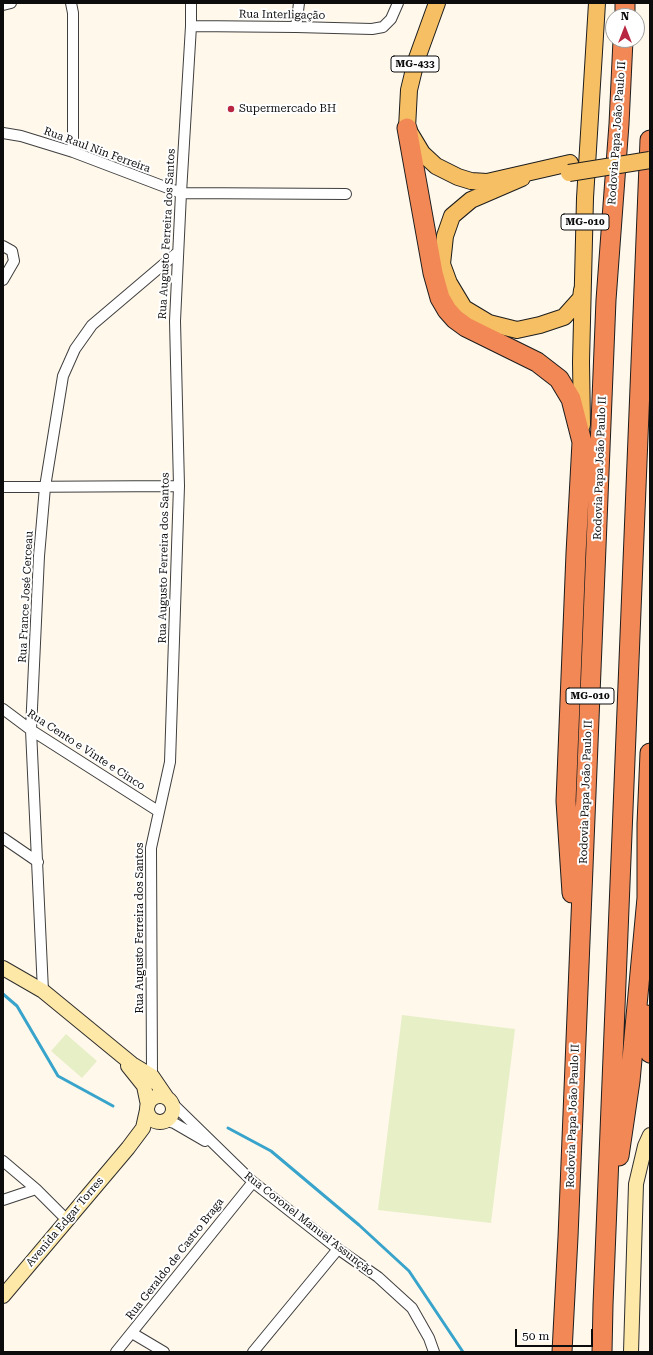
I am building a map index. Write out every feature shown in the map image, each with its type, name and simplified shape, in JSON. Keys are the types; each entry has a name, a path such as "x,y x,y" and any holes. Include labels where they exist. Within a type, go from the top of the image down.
{"highway":[{"name":"Rodovia Papa João Paulo II","path":"562,1352 578,1001 606,300 623,48"},
{"path":"407,128 433,273 440,298 451,315 466,327 536,362 559,379 571,399 582,442 566,801 572,893 573,951 578,1001"},
{"name":"MG-010","path":"602,1352 602,1304 650,140"},
{"path":"650,753 647,824 649,952 647,1032 648,1049 650,1053"},
{"path":"608,1179 620,1154 627,1103 647,898"}],"main road":[{"name":"MG-433","path":"407,128 409,90 416,60 437,3"},
{"name":"MG-010","path":"582,442 581,362 586,198 597,3"},
{"path":"407,128 422,153 436,166 458,177 471,181 488,182 522,178 650,150"},
{"path":"488,182 569,168 650,160"},
{"path":"522,178 471,200 452,216 445,236 442,264 449,283 460,302 464,308 489,323 517,330 564,317 581,298 584,277"}],"street":[{"path":"3,5 11,3"},
{"path":"71,3 74,13 72,152"},
{"name":"Rua Augusto Ferreira dos Santos","path":"148,1081 151,848 170,762 179,486 175,321 191,3"},
{"path":"296,27 299,3"},
{"name":"Rua Interligação","path":"191,26 372,29 383,27 391,20 398,3"},
{"name":"Rua Raul Nin Ferreira","path":"3,133 21,136 72,152 181,194"},
{"path":"181,194 346,194"},
{"path":"3,246 12,251 14,261 3,280"},
{"name":"Rua France José Cerceau","path":"43,991 31,730 39,556 45,486 63,376 75,349 92,324 178,252"},
{"path":"3,487 179,486"},
{"name":"Rua Cento e Vinte e Cinco","path":"3,709 31,730 158,811"},
{"path":"3,838 38,862"},
{"path":"3,968 43,991"},
{"name":"Avenida Edgar Torres","path":"3,1296 128,1148 143,1128 148,1108 148,1081 116,1051 43,991"},
{"name":"Rua Coronel Manuel Assunção","path":"148,1081 253,1182 338,1249 378,1276 412,1308 429,1338 434,1352"},
{"path":"165,1121 172,1114 173,1110 169,1101 160,1096 156,1097 150,1102 148,1108 149,1115 155,1121 165,1121 174,1124 215,1147"},
{"name":"Avenida Edgar Torres","path":"128,1148 150,1129 165,1121"},
{"path":"631,1352 636,1184 645,1146 650,1135"},
{"path":"3,1161 36,1189 68,1220"},
{"name":"Rua Geraldo de Castro Braga","path":"116,1352 253,1182"},
{"path":"3,1200 36,1189"},
{"path":"253,1352 338,1249"},
{"path":"132,1333 164,1352"}],"green space":[{"path":"402,1015 515,1029 491,1223 378,1210"},
{"path":"66,1034 97,1061 82,1078 51,1051"}],"waterway":[{"path":"3,994 17,1006 58,1076 113,1106"},
{"path":"228,1128 271,1151 359,1225 409,1271 463,1352"}],"place":[{"name":"Supermercado BH","path":"231,109"}]}
